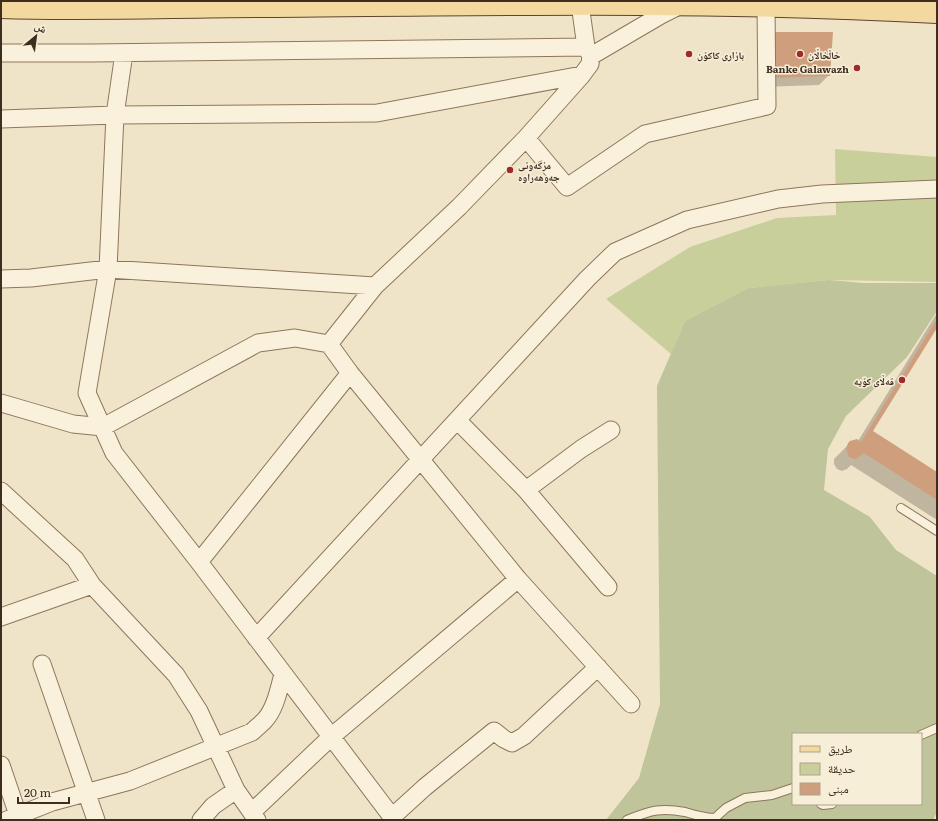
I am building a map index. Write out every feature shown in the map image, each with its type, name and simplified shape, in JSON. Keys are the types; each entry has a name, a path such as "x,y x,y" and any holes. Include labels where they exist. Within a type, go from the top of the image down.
{"main road":[{"path":"1,7 46,5 69,9 580,4 864,8 937,12"}],"street":[{"path":"329,344 375,286 459,207 526,138 582,75 590,64 580,4"},
{"path":"1,53 589,52 681,5"},
{"path":"526,138 566,187 645,134 767,106 766,6"},
{"path":"124,53 115,115 108,269 88,393 114,453 199,562 330,737 392,817 424,787 494,731 512,743 524,736 598,667"},
{"path":"1,119 115,115 377,113 582,75"},
{"path":"256,638 587,279 615,252 687,220 778,199 822,194 937,189"},
{"path":"1,279 30,278 108,269 375,286"},
{"path":"1,403 73,424 103,427 258,343 295,338 329,344 350,373 518,579 631,704"},
{"path":"199,562 350,373"},
{"path":"457,420 526,490 608,587"},
{"path":"526,490 581,448 610,430"},
{"path":"1,491 75,560 92,585 176,675 199,711 236,790 255,816 330,737 518,579"},
{"path":"1,617 92,585"},
{"path":"42,664 96,820"},
{"path":"1,765 24,816 52,802 130,781 252,732 265,720 277,696 283,674"},
{"path":"200,820 213,806 236,790"}],"lane":[{"path":"901,508 937,531"},
{"path":"922,735 937,728"},
{"path":"627,820 648,811 666,810 683,812 705,818 716,818 726,808 745,798 772,795 792,788"}],"green space":[{"path":"835,149 937,157 937,282 829,280 748,288 685,321 671,354 606,299 690,247 777,218 836,215"},
{"path":"829,280 864,283 937,283 937,311 907,357 846,416 828,449 824,490 870,517 896,550 937,576 937,812 933,820 606,820 639,778 660,704 657,386 685,321 748,288"}],"building":[{"name":"خاڵخاڵان","path":"768,32 833,32 830,76 771,78"},
{"name":"قەڵای کۆیە","path":"937,319 937,328 873,431 937,472 937,500 864,453 855,459 849,457 846,449 850,441 857,439 861,442"}],"place":[{"name":"بازاڕی کاکۆن","path":"689,54"},
{"name":"خاڵخاڵان","path":"800,54"},
{"name":"Banke Galawazh","path":"857,68"},
{"name":"مزگه‌وتی جه‌وهه‌راوه","path":"510,170"},
{"name":"قەڵای کۆیە","path":"902,380"}]}
